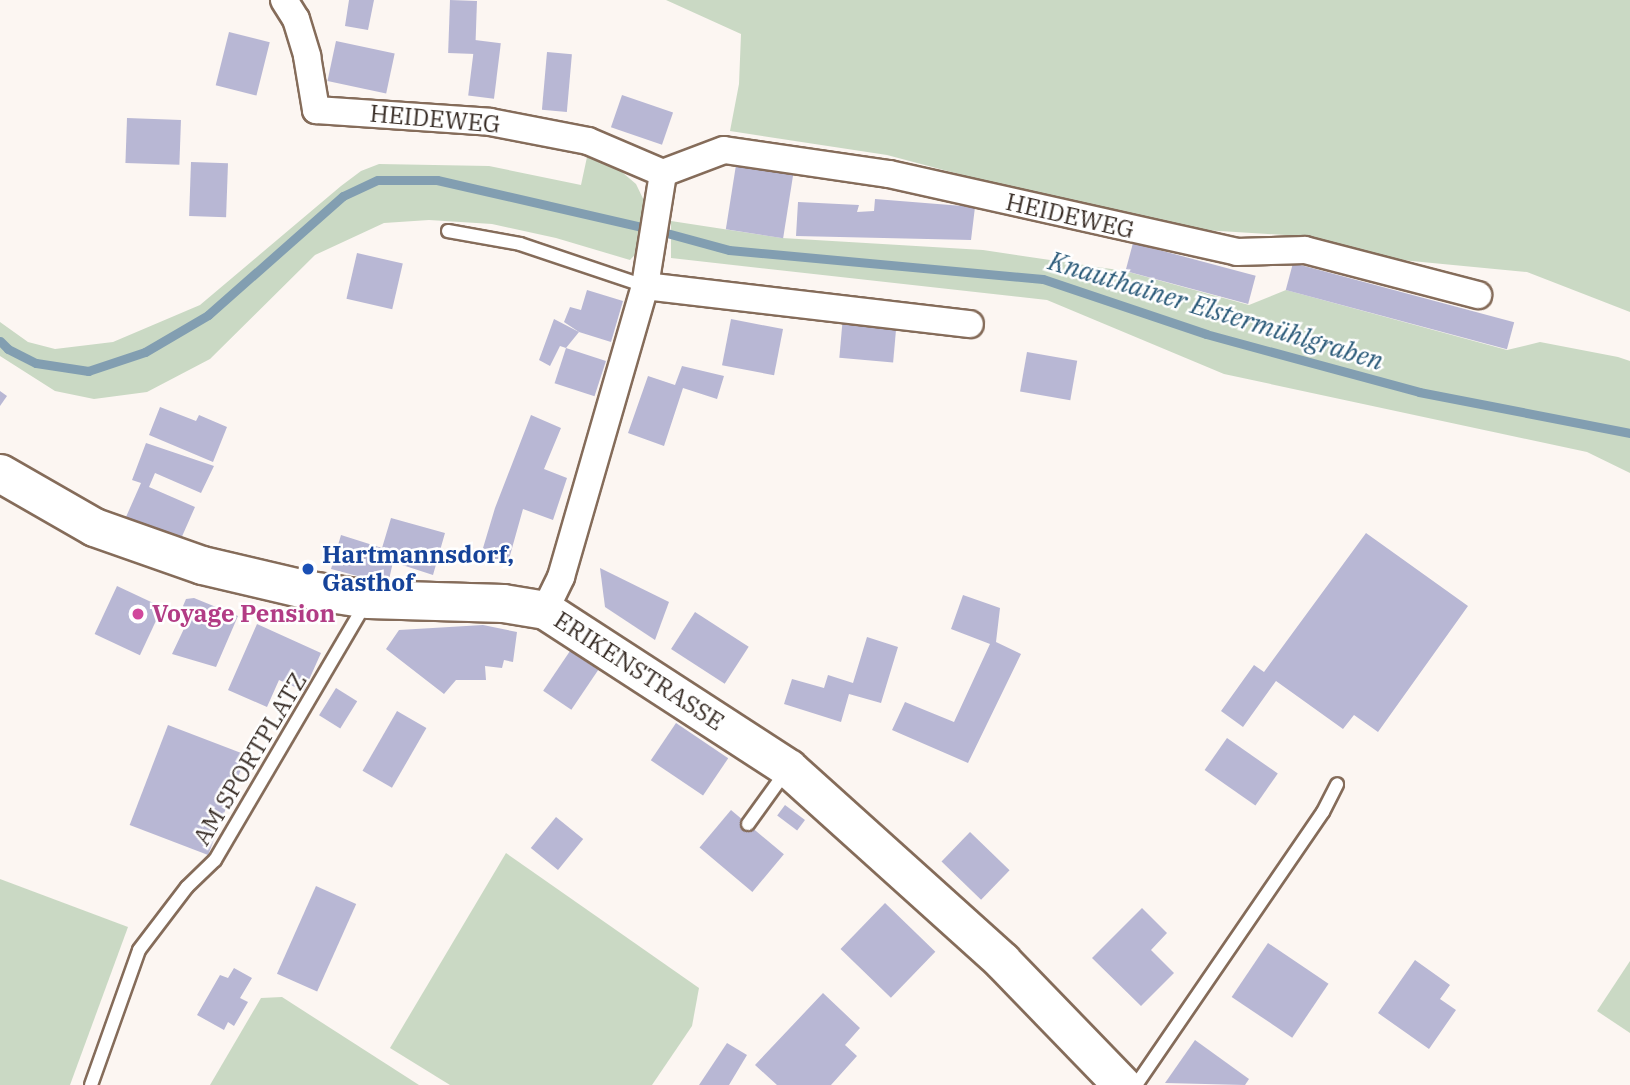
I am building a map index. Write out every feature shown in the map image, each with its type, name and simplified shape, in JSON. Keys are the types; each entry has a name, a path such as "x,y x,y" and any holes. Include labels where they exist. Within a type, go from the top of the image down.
{"street":[{"name":"HEIDEWEG","path":"284,0 296,19 316,110 490,122 589,141 663,173 724,150 889,174 1237,252 1305,250 1478,295"},
{"path":"545,610 561,577 645,286 663,173"},
{"path":"645,286 970,324"},
{"name":"ERIKENSTRASSE","path":"0,473 94,527 202,565 304,589 368,599 503,603 545,610 788,768 1002,961 1122,1085"}],"lane":[{"path":"448,231 520,244 645,286"},
{"name":"AM SPORTPLATZ","path":"91,1085 139,950 187,887 215,860 368,599"},
{"path":"748,824 788,768"},
{"path":"1136,1085 1308,834 1337,784"}],"green space":[{"path":"666,0 1630,0 1630,312 1527,272 1401,260 1285,235 1203,230 1034,194 887,155 730,131 739,84 741,34"},
{"path":"587,157 616,167 636,184 648,209 641,248 630,260 556,238 492,224 429,220 384,223 315,255 210,359 147,392 94,399 55,391 0,356 0,322 28,342 55,349 113,342 200,305 341,186 361,171 379,164 489,166 581,185"},
{"path":"671,221 782,238 983,250 1125,271 1249,305 1286,290 1507,350 1540,342 1618,357 1630,361 1630,473 1587,452 1224,374 1047,300 671,258"},
{"path":"506,853 699,988 692,1026 652,1085 450,1085 390,1048"},
{"path":"0,879 128,927 70,1085 0,1085"},
{"path":"1630,961 1630,1033 1597,1011"},
{"path":"282,997 419,1085 210,1085 261,998"}],"building":[{"path":"349,0 374,0 368,30 345,26"},
{"path":"450,0 477,1 475,54 448,53"},
{"path":"229,32 270,42 256,96 216,85"},
{"path":"475,40 501,43 494,99 468,96"},
{"path":"336,41 395,53 386,94 327,81"},
{"path":"547,52 572,54 567,112 542,110"},
{"path":"622,95 673,113 662,145 611,127"},
{"path":"127,118 181,120 179,165 125,163"},
{"path":"191,162 228,163 226,217 189,216"},
{"path":"736,165 793,174 783,238 726,229"},
{"path":"875,199 975,207 971,240 796,236 798,202 859,205 857,212 874,211"},
{"path":"1133,243 1256,276 1248,304 1125,271"},
{"path":"357,253 403,264 392,309 346,299"},
{"path":"1293,263 1514,322 1507,349 1286,290"},
{"path":"587,290 623,301 611,342 579,332 564,322 570,307 581,310"},
{"path":"843,316 897,321 893,363 839,358"},
{"path":"554,319 579,332 566,348 560,346 550,366 539,360"},
{"path":"731,319 783,329 774,375 722,365"},
{"path":"566,348 606,361 595,396 555,383"},
{"path":"1027,352 1077,361 1070,400 1020,391"},
{"path":"682,366 724,376 717,399 683,388 664,446 628,433 648,376 675,385"},
{"path":"0,391 7,396 0,406"},
{"path":"160,407 196,421 199,415 227,427 213,462 149,435"},
{"path":"531,415 561,428 544,469 567,478 553,520 523,509 507,566 480,558 495,508"},
{"path":"146,443 214,466 201,493 155,473 149,487 195,507 180,541 126,517 141,483 132,480"},
{"path":"391,518 445,533 433,575 393,562 388,584 331,569 341,535 382,548"},
{"path":"1366,533 1468,606 1378,732 1354,715 1343,729 1276,681 1243,727 1221,711 1254,665 1264,672"},
{"path":"600,568 669,602 655,640 605,607"},
{"path":"117,586 162,607 140,655 95,634"},
{"path":"963,595 1000,608 996,642 1021,654 968,763 892,730 905,702 954,722 990,644 951,629"},
{"path":"194,598 238,616 216,667 172,654 190,616 183,606 186,599"},
{"path":"695,612 749,647 725,684 671,649"},
{"path":"257,624 321,653 304,691 279,680 267,707 228,690"},
{"path":"483,625 517,632 513,662 504,660 502,668 485,666 486,680 456,680 444,694 386,649 399,630"},
{"path":"867,637 898,647 881,703 849,694 841,722 784,704 792,679 824,688 828,675 853,683"},
{"path":"570,651 598,670 571,710 543,691"},
{"path":"336,688 357,701 340,728 319,715"},
{"path":"397,711 426,728 392,788 362,771"},
{"path":"676,723 728,758 703,796 651,760"},
{"path":"168,725 246,755 208,855 130,825"},
{"path":"1227,738 1278,774 1255,806 1205,770"},
{"path":"785,805 805,820 797,830 777,815"},
{"path":"731,810 784,854 752,892 700,848"},
{"path":"556,817 583,839 558,870 531,848"},
{"path":"970,832 1010,870 981,900 942,861"},
{"path":"316,886 356,904 317,992 277,974"},
{"path":"885,903 935,952 891,998 841,949"},
{"path":"1142,908 1167,933 1151,950 1174,973 1141,1006 1092,958"},
{"path":"1268,943 1329,984 1292,1038 1232,997"},
{"path":"1415,960 1450,985 1440,999 1456,1010 1429,1049 1378,1013"},
{"path":"234,968 252,978 240,998 248,1002 234,1026 228,1022 224,1030 197,1015 220,975 228,978"},
{"path":"823,993 860,1028 845,1045 857,1056 831,1085 777,1085 755,1065"},
{"path":"1195,1040 1249,1079 1245,1085 1165,1083"},
{"path":"727,1043 747,1055 729,1085 699,1085"}],"waterway":[{"name":"Knauthainer Elstermühlgraben","path":"0,341 8,349 36,363 88,371 145,352 208,315 343,196 378,180 437,180 646,228"},
{"name":"Knauthainer Elstermühlgraben","path":"663,232 729,250 1043,279 1206,334 1419,392 1630,433"}],"place":[{"name":"Hartmannsdorf, Gasthof","path":"308,569"},
{"name":"Voyage Pension","path":"138,614"}]}
